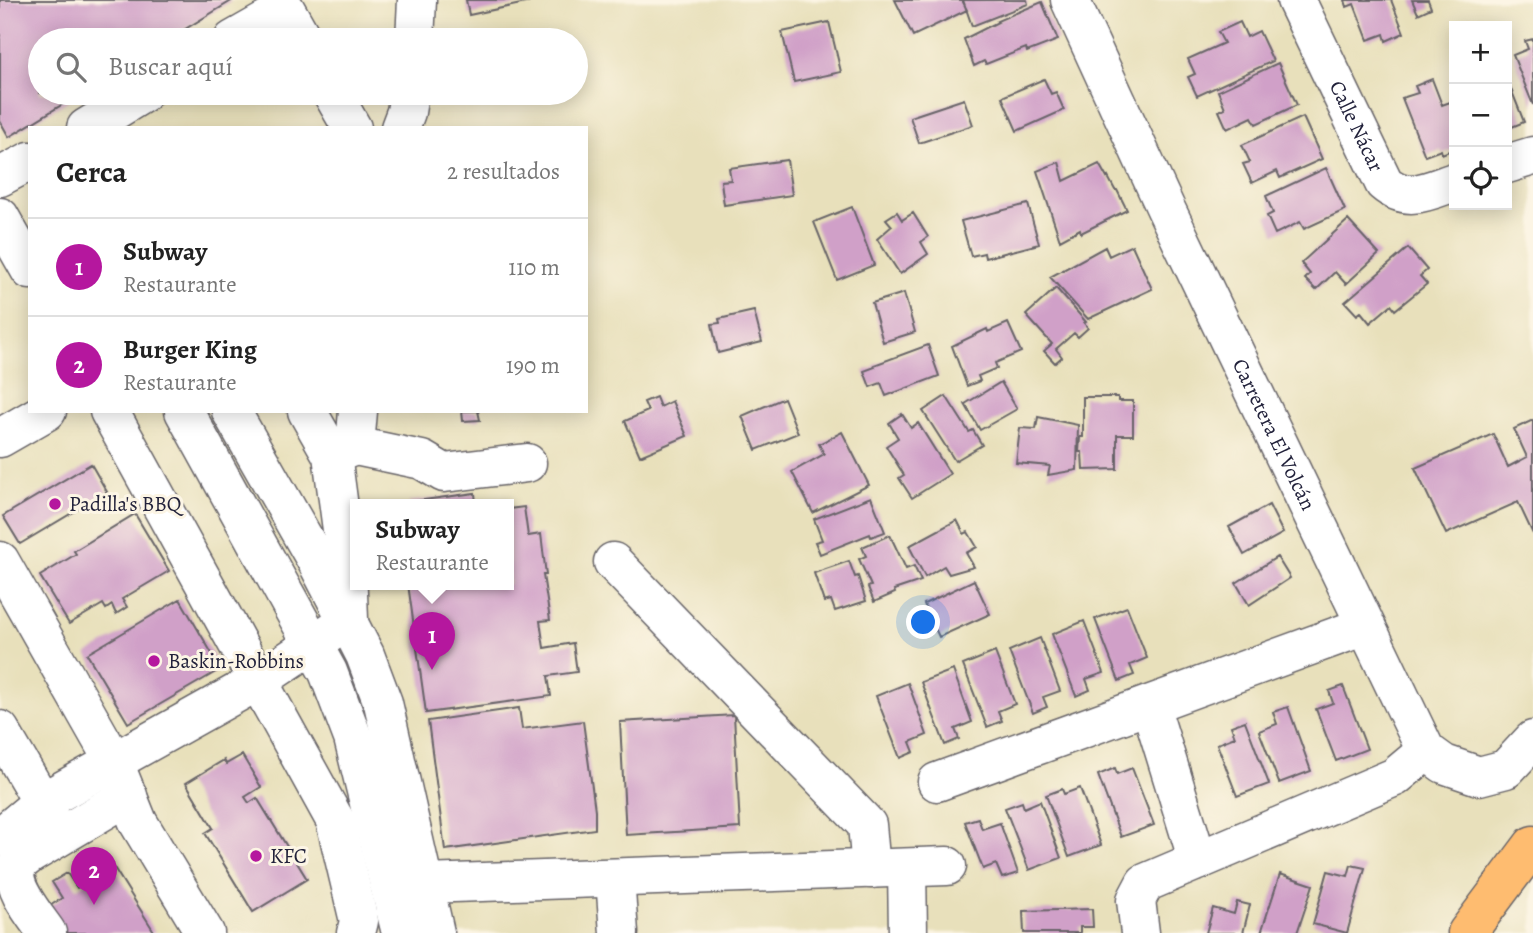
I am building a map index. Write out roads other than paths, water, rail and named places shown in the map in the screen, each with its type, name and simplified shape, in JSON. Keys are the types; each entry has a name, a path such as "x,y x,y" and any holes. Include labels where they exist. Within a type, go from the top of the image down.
{"main road":[{"path":"1467,933 1533,845"}],"street":[{"path":"415,28 416,0"},
{"name":"Carretera El Volcán","path":"1070,0 1166,209 1426,751"},
{"name":"Calle Nácar","path":"1296,0 1384,183 1394,192 1405,195 1430,191 1449,184"},
{"path":"254,28 286,10 296,28"},
{"path":"89,126 123,105"},
{"path":"339,105 351,126"},
{"path":"401,126 407,105"},
{"path":"1512,162 1533,156"},
{"path":"0,177 28,162"},
{"path":"0,217 28,266"},
{"path":"0,438 44,413"},
{"path":"109,413 335,820 359,921 356,933"},
{"path":"185,413 340,698 409,888 435,933"},
{"path":"232,413 349,620 383,704 409,888 401,933"},
{"path":"310,413 348,438 422,460 444,473 527,463"},
{"path":"348,438 349,620"},
{"path":"0,561 113,761 138,822 205,933"},
{"path":"613,562 867,825 889,869 908,933"},
{"path":"0,837 42,802 258,681 349,620"},
{"path":"937,782 1365,626"},
{"path":"1150,705 1198,861"},
{"path":"0,730 42,802 58,838"},
{"path":"1140,933 1136,900 1145,883 1395,777 1426,751 1444,764 1479,776 1506,769 1533,740"},
{"path":"47,933 19,890 16,874 18,866 29,855 128,796"},
{"path":"409,888 947,866"},
{"path":"615,878 619,933"},
{"path":"0,909 15,933"}],"place":[{"name":"Padilla's BBQ","path":"55,504"},
{"name":"Baskin-Robbins","path":"154,661"},
{"name":"Subway","path":"432,670"},
{"name":"KFC","path":"256,856"},
{"name":"Burger King","path":"94,905"}]}
